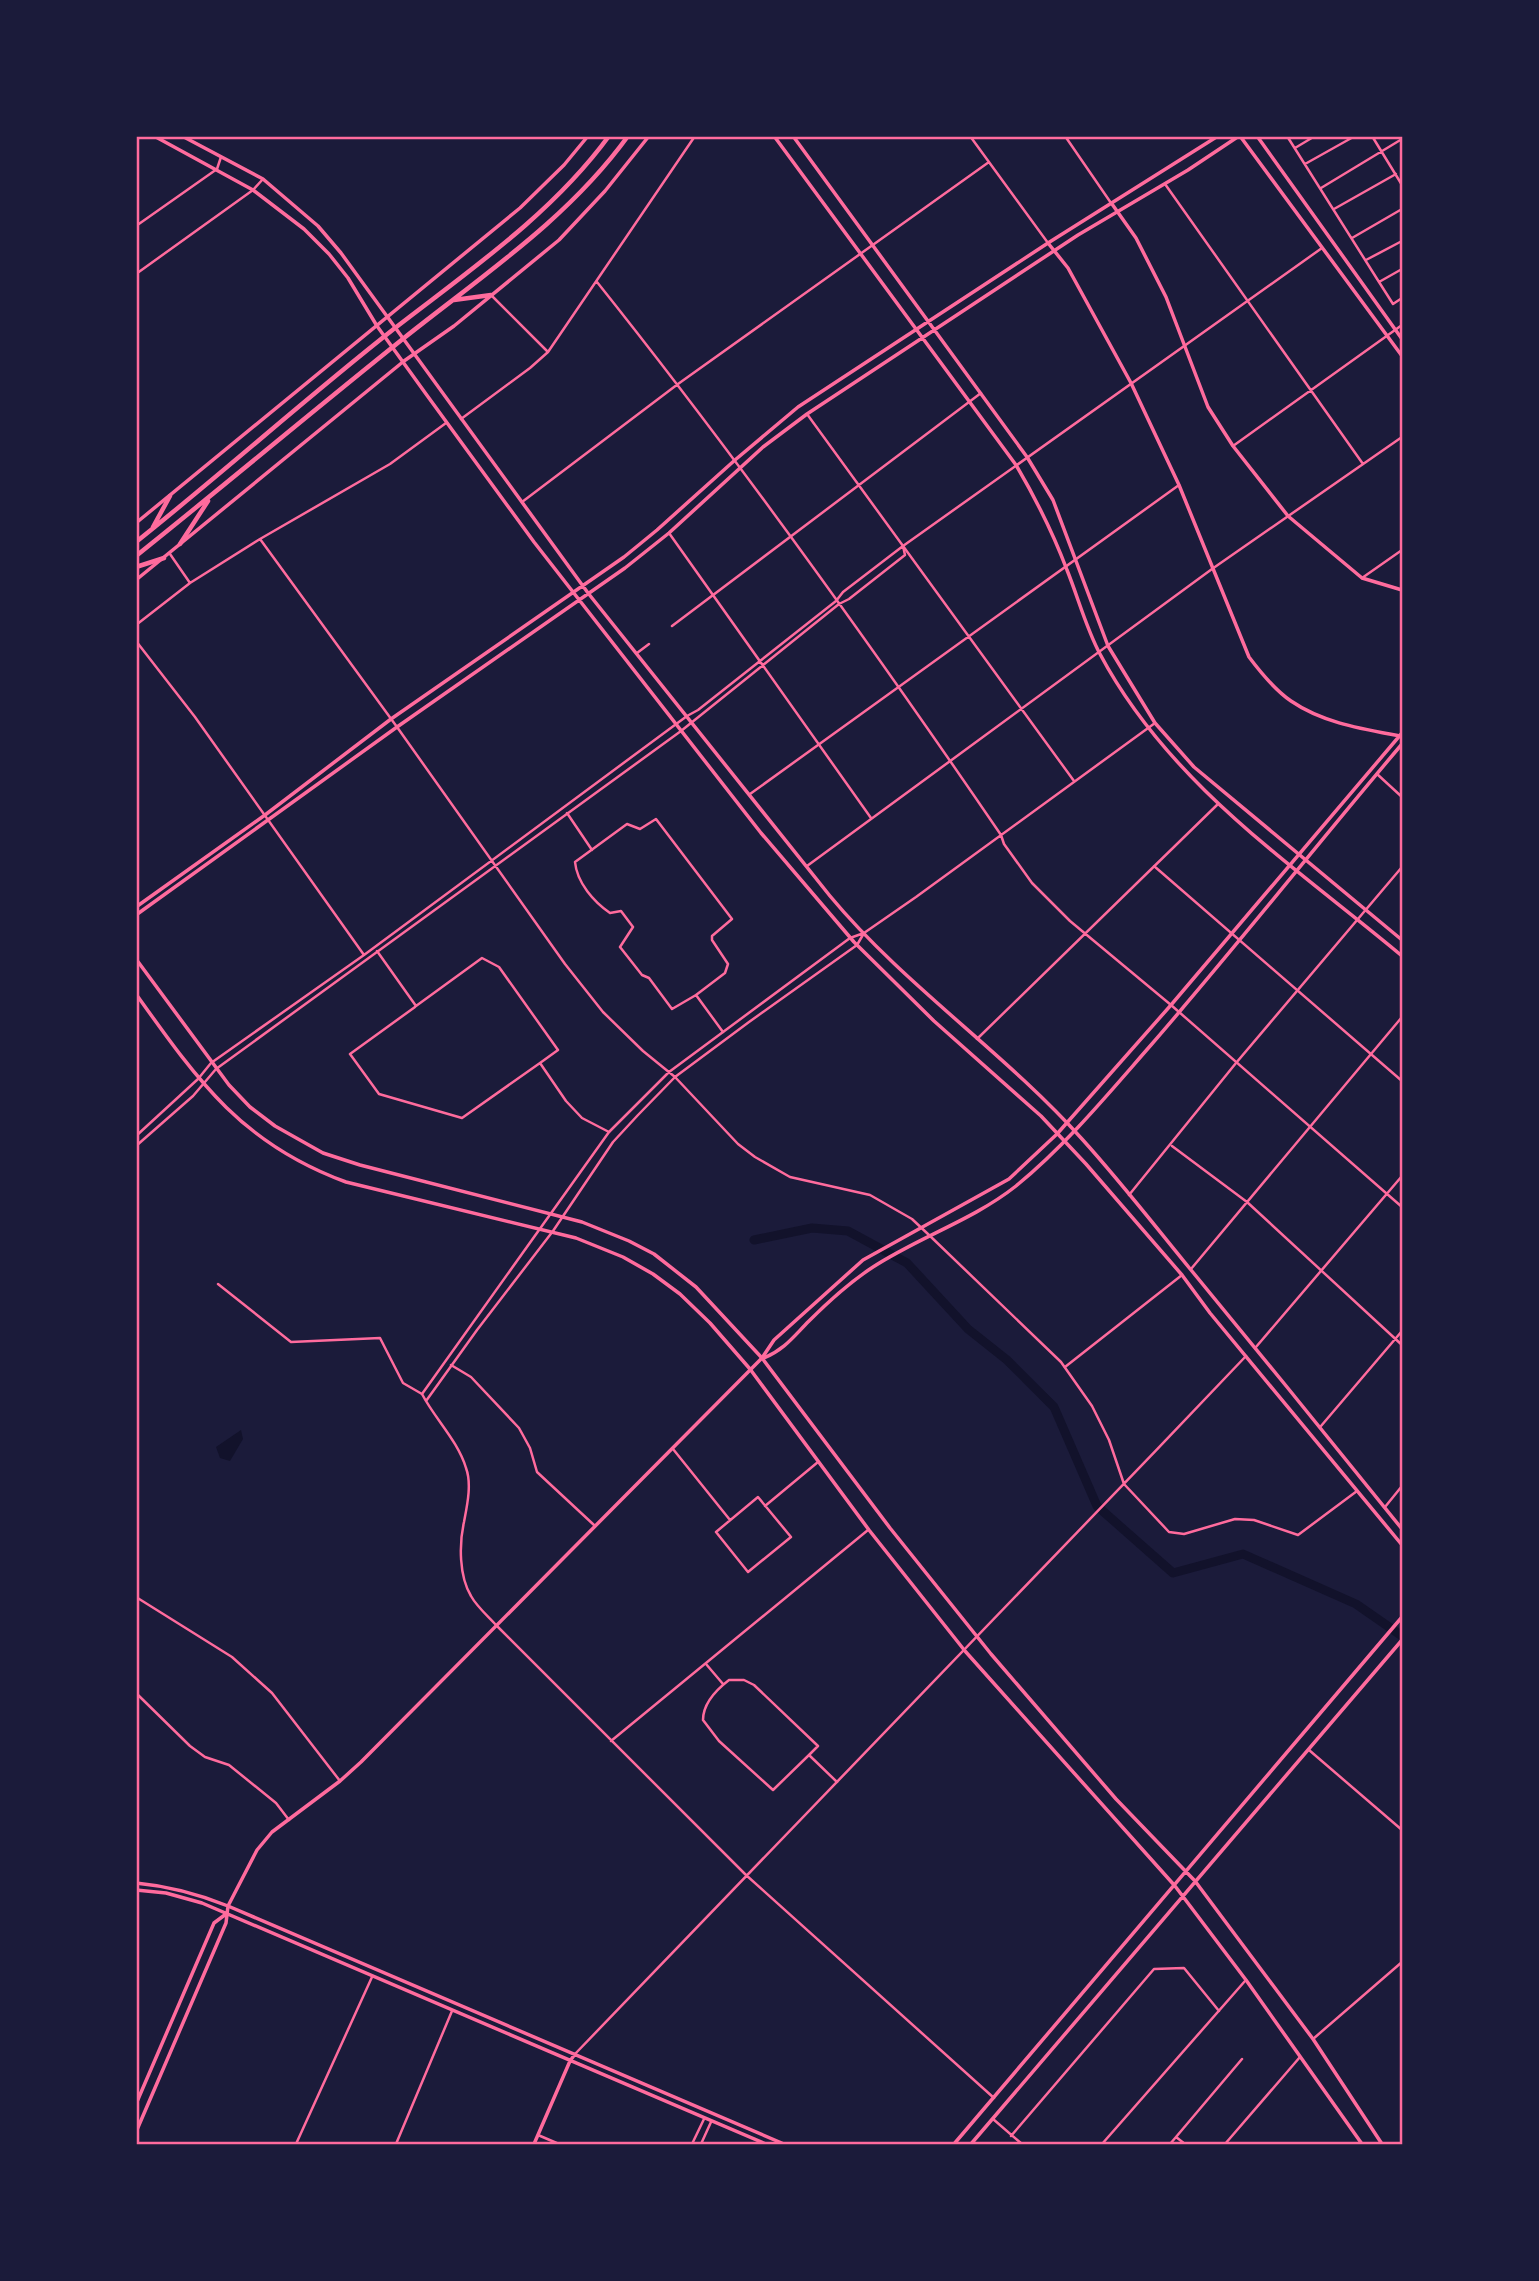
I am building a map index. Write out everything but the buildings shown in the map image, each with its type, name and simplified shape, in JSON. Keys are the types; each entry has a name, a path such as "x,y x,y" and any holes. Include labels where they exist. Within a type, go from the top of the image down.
{"highway":[{"path":"136,542 394,328 468,274 565,187 609,136"},
{"path":"136,556 393,347 541,231 613,157 628,136"},
{"path":"453,300 491,295"},
{"path":"151,531 170,496"},
{"path":"180,544 210,496"},
{"path":"136,567 164,558"}],"main road":[{"path":"154,136 253,190 304,229 329,254 446,423 572,592 761,833 850,938 934,1021 1041,1116 1131,1214 1402,1545"},
{"path":"182,136 263,179 318,226 341,253 588,593 845,915 1075,1132 1256,1347 1402,1529"},
{"path":"136,523 520,208 564,165 588,136"},
{"path":"136,580 404,361 454,326 559,240 605,191 649,136"},
{"path":"774,136 1016,465 1041,506 1099,653 1146,729 1190,778 1218,804 1402,956"},
{"path":"136,906 265,815 391,719 657,530 798,407 1048,243 1218,136"},
{"path":"136,915 397,727 625,568 669,533 740,467 807,414 1055,250 1239,136 1402,356"},
{"path":"1257,136 1402,340"},
{"path":"796,137 1027,457 1053,500 1108,646 1155,723 1194,767 1402,940"},
{"path":"1112,204 1136,238 1166,297 1208,407 1233,446 1288,516 1362,578 1402,590"},
{"path":"137,2129 226,1923 228,1906 257,1850 272,1832 340,1781 762,1358 774,1340 832,1286 867,1258 1009,1179 1057,1134 1402,735 1328,720 1291,701 1266,678 1249,657 1179,485 1131,383 1068,268 1048,243"},
{"path":"762,1358 781,1351 837,1294 873,1267 929,1235 970,1216 1013,1188 1075,1132 1179,1013 1402,744"},
{"path":"136,959 211,1063 250,1107 275,1126 323,1153 386,1172 551,1213 593,1227 654,1254 695,1287 762,1358 890,1528 978,1638 1116,1799 1195,1881 1313,2039 1382,2144"},
{"path":"136,994 198,1079 227,1110 268,1143 318,1172 386,1193 553,1231 623,1256 680,1294 710,1323 750,1369 869,1530 965,1651 1175,1886 1246,1980 1362,2144"},
{"path":"954,2144 1402,1617"},
{"path":"971,2144 1402,1640"},
{"path":"136,1883 180,1890 228,1906 784,2144"},
{"path":"136,1890 166,1893 202,1903 766,2144"},
{"path":"136,2104 214,1923 226,1914"},
{"path":"534,2144 575,2054"}],"street":[{"path":"461,419 530,369 548,352 695,136"},
{"path":"970,136 1048,243"},
{"path":"1065,136 1112,204"},
{"path":"1287,136 1393,304 1402,298"},
{"path":"1295,148 1315,136"},
{"path":"1305,164 1355,136"},
{"path":"1372,136 1402,185"},
{"path":"1320,188 1402,139"},
{"path":"136,226 217,169 221,157"},
{"path":"522,502 678,384 989,162"},
{"path":"1334,209 1402,173"},
{"path":"136,274 253,190 263,179"},
{"path":"1165,184 1363,464"},
{"path":"1352,238 1402,209"},
{"path":"1366,260 1402,241"},
{"path":"136,1146 204,1085 216,1069 681,731 837,602 843,592 903,546 1322,248"},
{"path":"1380,282 1402,269"},
{"path":"597,282 735,460 899,686 1032,883 1085,933 1402,1207"},
{"path":"491,295 548,352"},
{"path":"1233,446 1402,324"},
{"path":"672,626 981,393"},
{"path":"807,414 1074,781"},
{"path":"136,625 190,583 390,464 446,423"},
{"path":"807,866 1212,569 1402,437"},
{"path":"750,794 1179,485"},
{"path":"669,533 871,818"},
{"path":"260,539 565,964 603,1012 643,1051 675,1077 738,1144 780,1173 816,1184 870,1195 912,1219 1065,1367 1092,1406 1110,1440 1125,1484 1169,1532 1184,1534 1235,1519 1254,1520 1298,1535 1357,1491"},
{"path":"837,602 849,599 905,555 903,546"},
{"path":"1362,578 1402,550"},
{"path":"169,554 190,583"},
{"path":"136,641 265,815 364,955"},
{"path":"637,653 649,644"},
{"path":"136,1136 198,1079 211,1063 364,955 761,663"},
{"path":"422,1394 609,1132 669,1072 850,938 864,933 1155,723"},
{"path":"1377,774 1402,797"},
{"path":"977,1039 1218,804"},
{"path":"566,814 593,850"},
{"path":"656,819 732,919 712,936 728,964 728,969 696,995 672,1009 649,978 642,975 620,947 633,927 621,911 610,913 599,905 576,875 575,862 627,824 639,829 656,819"},
{"path":"1154,866 1402,1081"},
{"path":"1129,1195 1236,1063 1402,867"},
{"path":"426,1401 553,1231 613,1142 675,1077 857,945 864,933"},
{"path":"374,947 416,1006"},
{"path":"482,958 499,967 558,1050 540,1063 462,1118 379,1094 350,1054 482,958"},
{"path":"696,995 723,1031"},
{"path":"1190,1269 1402,1017"},
{"path":"540,1063 566,1101 582,1118 609,1132"},
{"path":"1171,1145 1247,1202 1402,1345"},
{"path":"1256,1347 1402,1177"},
{"path":"1065,1367 1182,1275"},
{"path":"218,1284 291,1342 380,1338 403,1383 422,1394 446,1429 467,1470 468,1503 461,1534 462,1569 470,1596 746,1874 994,2098"},
{"path":"1321,1426 1402,1331"},
{"path":"575,2054 746,1874 978,1638 1246,1356"},
{"path":"452,1365 471,1377 519,1428 530,1448 537,1472 594,1525"},
{"path":"672,1448 730,1520"},
{"path":"765,1506 818,1462"},
{"path":"1385,1507 1402,1486"},
{"path":"758,1497 765,1506 791,1537 748,1572 716,1532 758,1497"},
{"path":"611,1741 869,1530"},
{"path":"136,1597 232,1657 272,1693 340,1781"},
{"path":"705,1664 723,1684"},
{"path":"729,1680 744,1680 754,1685 818,1746 809,1755 773,1790 719,1741 703,1720 703,1713 712,1694 729,1680"},
{"path":"136,1693 190,1746 205,1757 229,1765 276,1803 289,1820"},
{"path":"1307,1749 1402,1830"},
{"path":"809,1755 837,1782"},
{"path":"1313,2039 1402,1962"},
{"path":"1012,2136 1154,1969 1184,1968 1219,2011"},
{"path":"296,2144 372,1977"},
{"path":"1102,2144 1246,1980"},
{"path":"396,2144 452,2011"},
{"path":"1225,2144 1300,2057"},
{"path":"1170,2144 1242,2059"},
{"path":"692,2144 704,2118"},
{"path":"993,2119 1022,2144"},
{"path":"701,2144 712,2121"},
{"path":"538,2136 559,2144"},
{"path":"1176,2137 1185,2144"}],"shaded area":[{"path":"241,1430 243,1439 230,1461 220,1458 216,1447"}],"waterway":[{"path":"754,1240 812,1228 848,1231 907,1263 968,1329 1007,1360 1054,1407 1097,1506 1173,1573 1243,1554 1356,1604 1402,1636"},
{"path":"136,1815 138,1809"}]}
